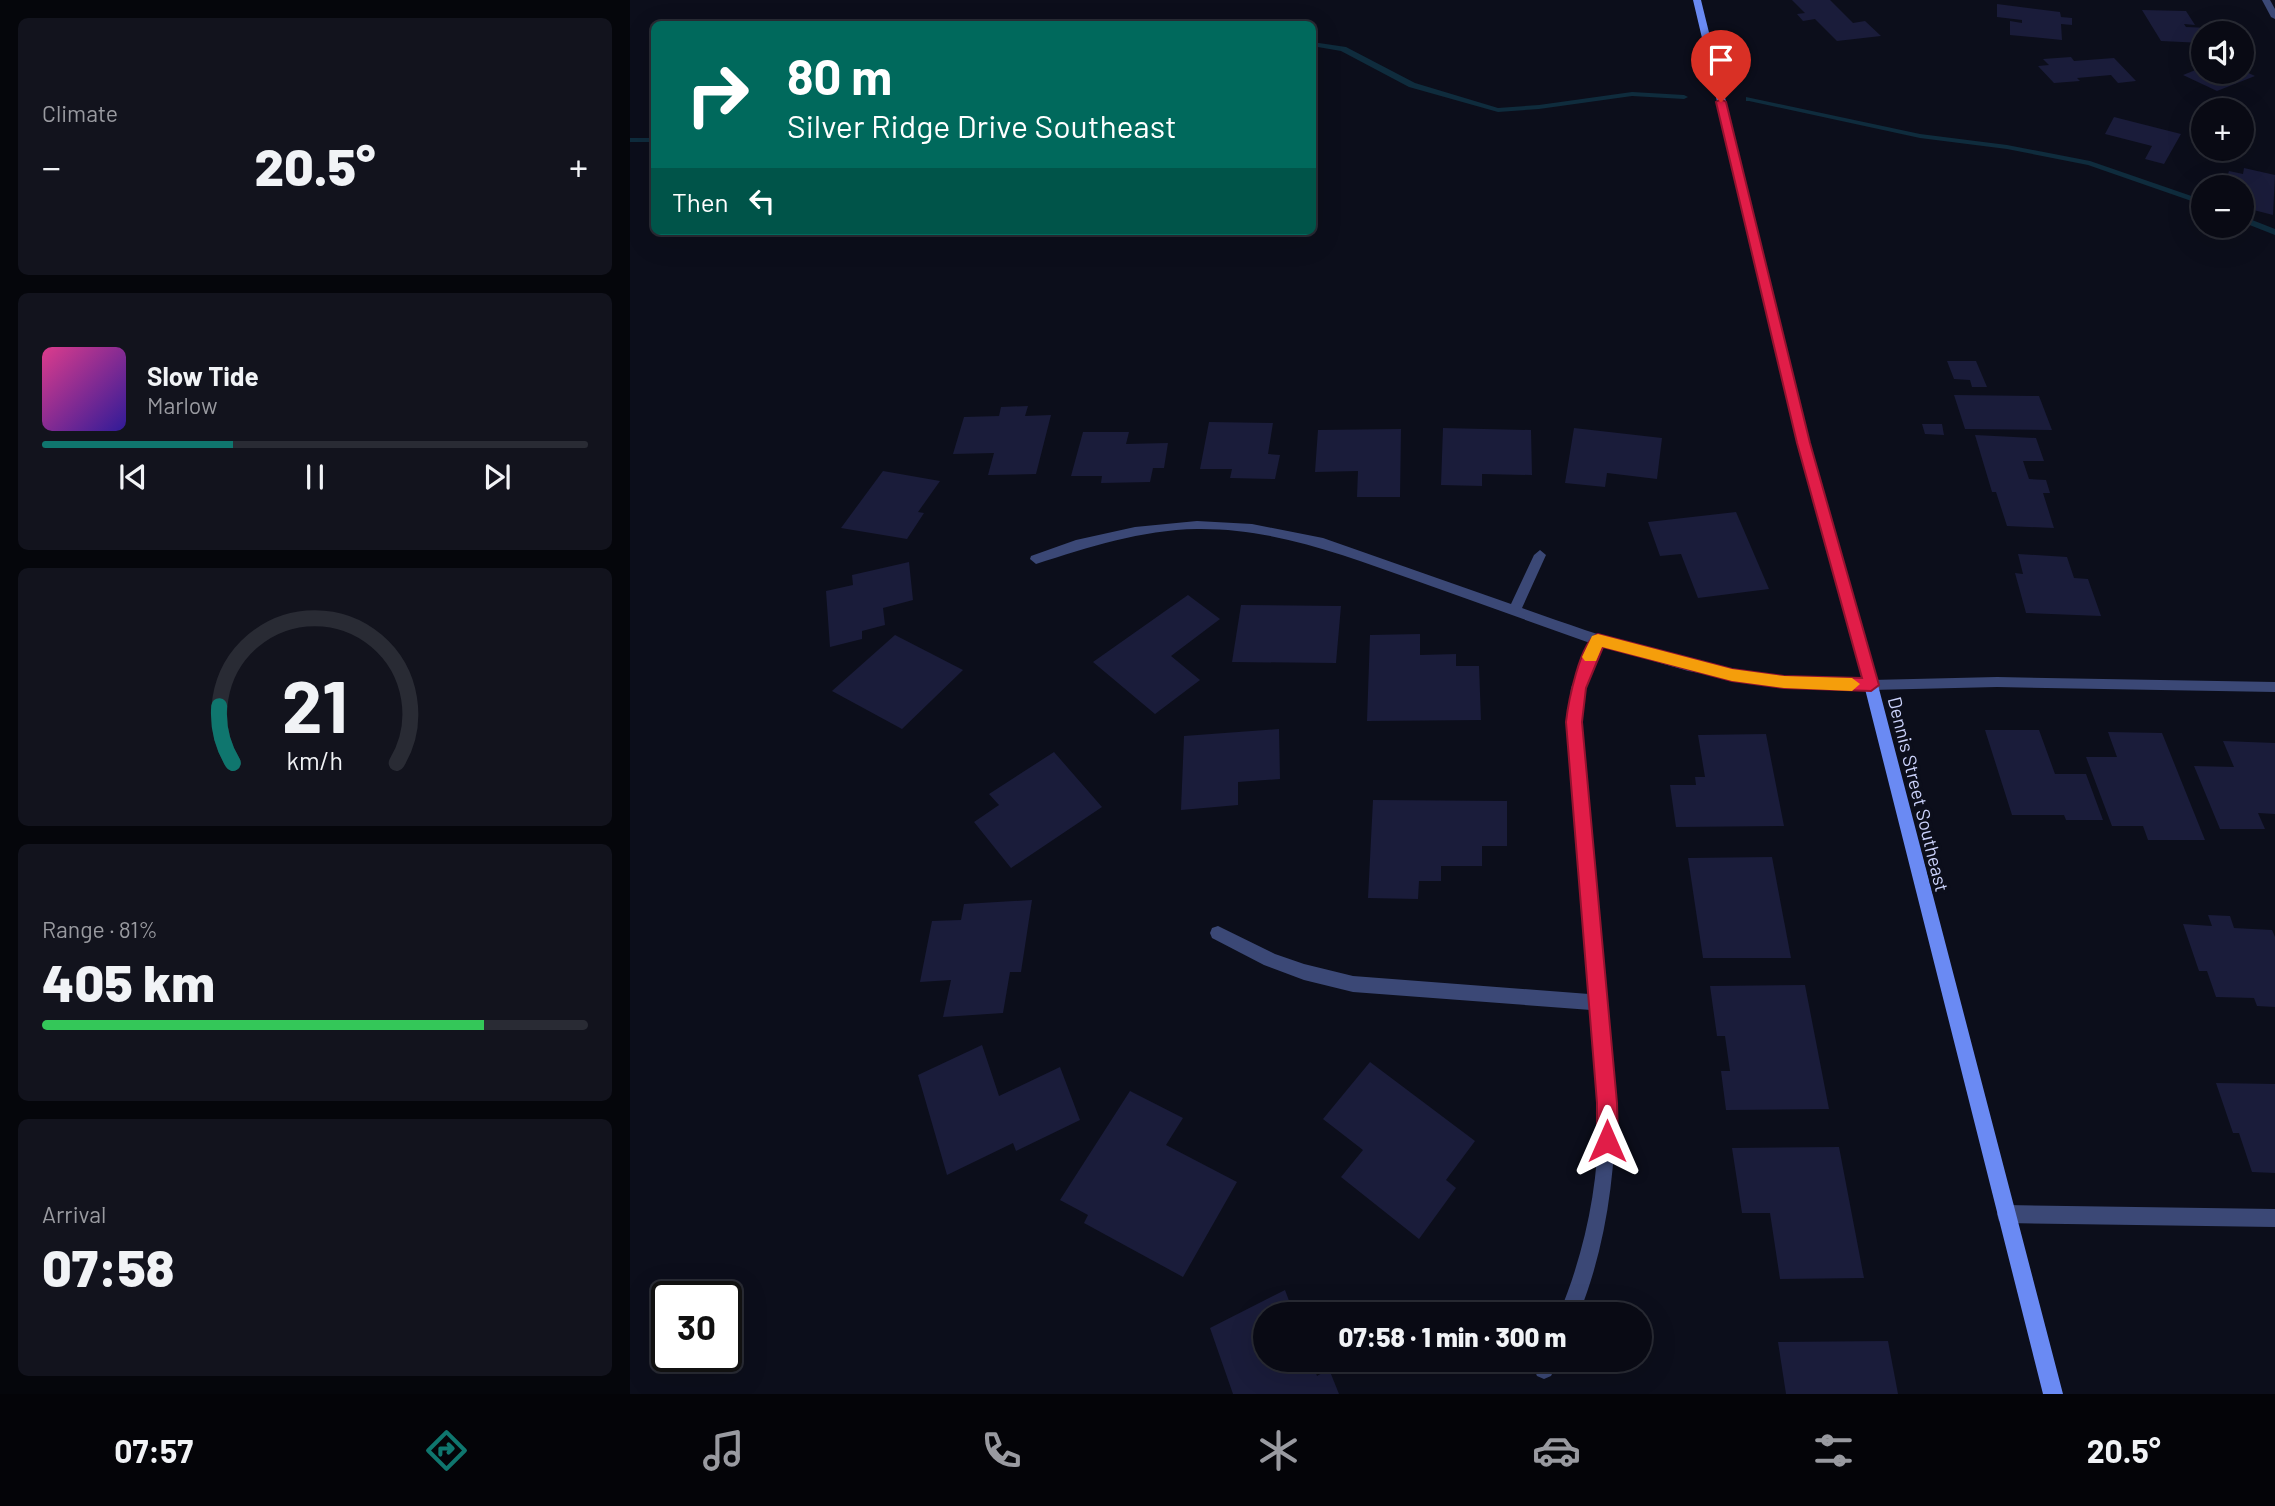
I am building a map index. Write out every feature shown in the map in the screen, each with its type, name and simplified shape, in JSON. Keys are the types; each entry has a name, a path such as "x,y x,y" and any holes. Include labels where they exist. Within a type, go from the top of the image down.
{"street":[{"name":"Dennis Street Southeast","path":"1697,0 1804,443 1871,685 2053,1394"},
{"path":"2266,0 2275,17"},
{"path":"1036,559 1076,545 1135,531 1197,525 1252,528 1323,543 1598,640 1688,666 1744,677 1784,682 1871,685 1997,682 2275,687"},
{"path":"1515,610 1540,555"},
{"path":"1575,1302 1582,1286 1596,1235 1605,1178 1607,1103 1574,722 1578,688 1598,640"},
{"path":"1218,933 1281,964 1353,984 1599,1003"},
{"path":"2006,1214 2275,1218"}],"building":[{"path":"1792,0 1830,0 1853,23 1865,21 1881,36 1837,41 1815,19 1803,21 1797,14 1805,13"},
{"path":"1997,4 2060,12 2061,17 2072,18 2072,25 2061,24 2062,40 2010,35 2010,21 2022,23 2022,20 1997,17"},
{"path":"2142,10 2186,11 2192,21 2191,25 2184,24 2191,27 2191,42 2161,41"},
{"path":"2071,57 2074,61 2114,58 2136,81 2118,83 2111,75 2054,83 2038,66 2049,65 2043,59"},
{"path":"2202,84 2235,84 2217,91"},
{"path":"2114,117 2181,134 2164,164 2145,159 2152,146 2105,134"},
{"path":"2244,168 2275,175 2273,215 2254,210 2254,175 2228,175 2229,171 2243,174"},
{"path":"1947,361 1976,361 1987,387 1972,387 1970,380 1954,379"},
{"path":"1954,395 2039,396 2052,430 1965,429"},
{"path":"1028,406 1025,416 1051,415 1036,474 988,475 994,453 953,454 964,417 999,416 1001,407"},
{"path":"1209,422 1273,423 1268,454 1280,455 1275,479 1230,478 1232,469 1200,469"},
{"path":"1922,424 1942,424 1944,435 1925,434"},
{"path":"1443,428 1531,430 1532,475 1482,474 1482,486 1441,485"},
{"path":"1574,428 1662,438 1657,479 1607,473 1605,487 1565,483"},
{"path":"1401,429 1400,497 1357,497 1358,471 1315,472 1318,430"},
{"path":"1083,432 1129,432 1126,444 1168,443 1164,468 1153,468 1150,482 1101,483 1102,476 1071,476"},
{"path":"1975,435 2036,438 2044,461 2023,461 2029,479 2046,480 2050,493 2043,493 2054,528 2007,526 1996,492 1992,492"},
{"path":"883,471 940,481 918,512 924,513 907,539 841,528"},
{"path":"1736,512 1769,589 1698,598 1681,554 1660,556 1648,522"},
{"path":"2018,554 2067,557 2074,578 2088,579 2101,616 2026,613 2015,573 2023,574"},
{"path":"909,562 913,600 883,608 885,625 862,631 862,639 830,647 826,591 853,585 852,575"},
{"path":"1188,595 1220,619 1171,656 1200,680 1155,714 1093,662"},
{"path":"1241,605 1341,606 1336,663 1232,662"},
{"path":"1420,634 1420,655 1456,654 1456,666 1479,666 1481,720 1367,721 1370,635"},
{"path":"895,635 963,670 902,729 832,691"},
{"path":"1279,729 1280,779 1238,782 1238,805 1181,810 1184,736"},
{"path":"1985,730 2039,730 2055,774 2086,774 2103,820 2066,820 2064,815 2012,815"},
{"path":"2108,732 2162,733 2205,840 2148,840 2143,826 2112,826 2086,757 2117,757"},
{"path":"1766,734 1784,826 1676,827 1670,785 1696,785 1695,777 1705,777 1698,735"},
{"path":"2223,741 2275,743 2275,814 2258,813 2265,829 2220,829 2194,766 2234,767"},
{"path":"1054,752 1102,807 1011,868 974,822 999,805 989,794"},
{"path":"1373,800 1507,801 1507,846 1482,846 1482,866 1441,866 1441,881 1419,881 1418,899 1368,898"},
{"path":"1772,857 1791,958 1703,958 1688,858"},
{"path":"1032,900 1021,972 1010,972 1003,1013 943,1017 951,980 920,982 932,921 961,920 964,904"},
{"path":"2208,915 2230,916 2234,928 2272,930 2275,937 2275,1007 2257,1006 2254,998 2216,997 2207,971 2199,971 2183,924 2212,926"},
{"path":"1805,985 1829,1109 1726,1110 1721,1071 1730,1071 1725,1036 1717,1036 1710,986"},
{"path":"982,1045 999,1096 1060,1067 1080,1120 1016,1151 1013,1143 947,1175 918,1075"},
{"path":"1370,1062 1475,1141 1446,1180 1456,1188 1419,1239 1341,1177 1363,1150 1323,1119"},
{"path":"2216,1083 2275,1084 2275,1173 2252,1172 2239,1133 2233,1133"},
{"path":"1130,1091 1183,1118 1166,1145 1237,1182 1183,1277 1084,1223 1088,1215 1060,1200"},
{"path":"1839,1147 1864,1278 1780,1279 1770,1213 1742,1213 1732,1148"},
{"path":"1285,1290 1290,1302 1261,1302"},
{"path":"1253,1306 1253,1372 1316,1372 1317,1376 1330,1372 1339,1394 1233,1394 1210,1328"},
{"path":"1888,1341 1898,1394 1786,1394 1778,1342"}],"waterway":[{"path":"1316,45 1343,49 1412,85 1498,110 1632,94 1684,97"},
{"path":"1749,99 1920,136 2007,147 2090,163 2191,199"},
{"path":"630,140 651,140"},
{"path":"2254,224 2275,232"}],"slow traffic":[{"path":"1590,657 1598,640 1688,666 1732,675 1784,682 1852,684"}],"route":[{"path":"1607,1141 1607,1103 1574,722 1578,688 1598,640 1688,666 1756,679 1871,685 1804,443 1721,102"}]}
